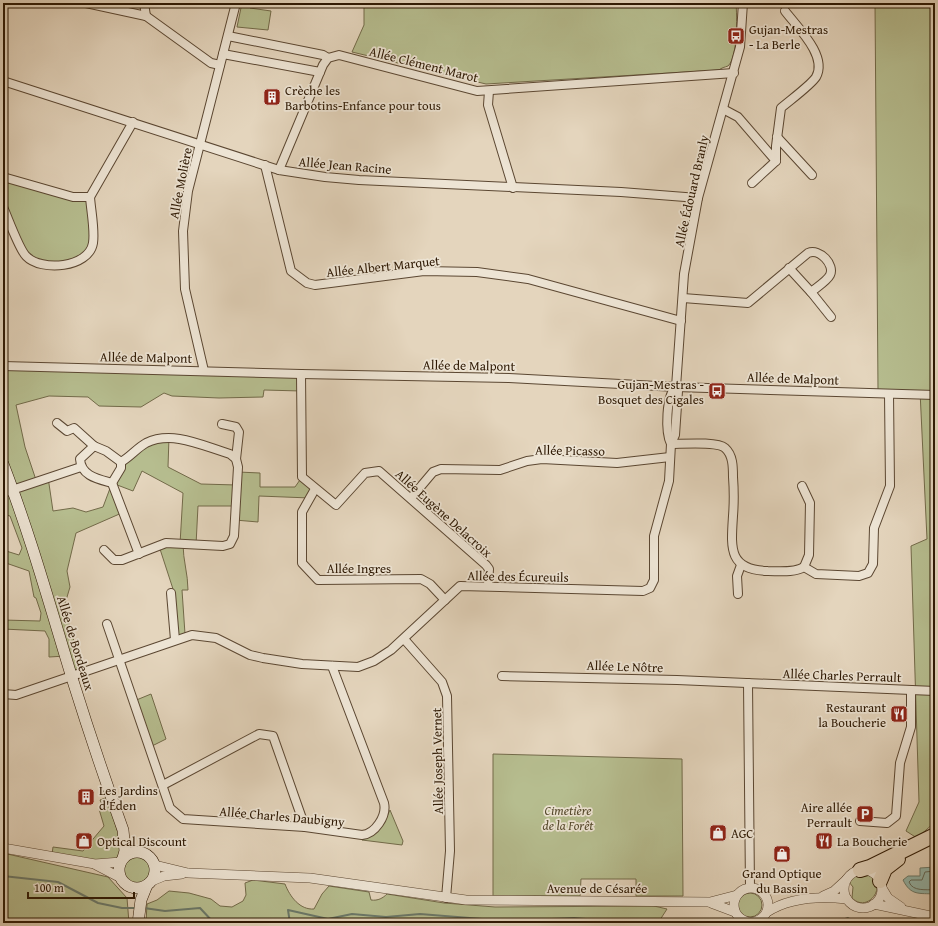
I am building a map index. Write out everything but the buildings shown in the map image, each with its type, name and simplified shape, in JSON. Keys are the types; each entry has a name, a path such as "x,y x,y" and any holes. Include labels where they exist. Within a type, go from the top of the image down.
{"highway":[{"path":"860,870 870,867 935,834"},
{"path":"881,885 885,869 890,864 935,841"}],"main road":[{"name":"Allée de Bordeaux","path":"3,464 8,491 51,605 71,676 123,830 125,850 122,860"},
{"name":"Allée de Bordeaux","path":"123,830 143,852"},
{"path":"138,902 154,876 155,865 153,860 143,852 132,852 122,860 119,873 121,878 129,886 138,902 138,920"},
{"path":"129,886 138,888 150,883"}],"street":[{"path":"86,3 146,16 211,63 220,65"},
{"path":"144,3 146,16"},
{"name":"Allée Molière","path":"204,371 193,330 183,274 183,231 188,191 236,3"},
{"name":"Allée Édouard Branly","path":"676,387 684,274 698,198 740,47 743,3"},
{"path":"752,183 776,161 777,137 781,108 816,78 819,68 815,50 784,11"},
{"name":"Allée Clément Marot","path":"228,36 322,55 328,58 340,55 478,91 734,73"},
{"path":"223,54 320,72"},
{"path":"279,170 320,72 328,58"},
{"name":"Allée Jean Racine","path":"3,81 133,122 199,146 279,170 348,179 620,192 698,198"},
{"path":"488,91 488,105 513,188"},
{"path":"723,109 738,117 776,161"},
{"path":"3,207 25,256 38,264 46,266 70,263 86,257 93,244 90,197 133,122"},
{"path":"777,137 812,175"},
{"name":"Allée Albert Marquet","path":"264,165 291,271 307,283 315,285 424,271 477,272 516,276 681,321"},
{"path":"3,176 72,198 90,197"},
{"path":"683,298 748,303 808,253 814,251 819,252 830,265 831,271 829,276 811,292"},
{"path":"789,268 831,317"},
{"name":"Allée de Malpont","path":"3,366 509,378 676,387 889,394 935,394"},
{"name":"Allée Eugène Delacroix","path":"301,374 302,476 315,489 336,505 365,473 379,471 486,565 489,569 488,586"},
{"name":"Allée des Écureuils","path":"3,694 16,695 187,636 202,635 216,638 256,657 332,666 358,667 379,658 404,640 458,587 488,586 643,591 650,588 654,583 655,577 654,536 669,481 671,444 676,434 678,391 676,387"},
{"path":"671,444 716,445 724,447 729,453 733,475 732,547 735,556 741,565 748,569 758,571 792,571 804,567 816,574 859,576 868,573 870,569 873,559 874,528 890,486 889,394"},
{"path":"57,423 66,430 74,428 94,446 106,451 121,462"},
{"path":"104,550 114,560 122,560 166,543 223,546 230,544 234,531 238,467 236,459 239,432 236,427 222,424"},
{"path":"121,462 130,457 144,444 158,438 169,437 174,437 230,454 236,459"},
{"path":"94,446 80,460 81,467 84,472 112,483 139,554"},
{"name":"Allée Picasso","path":"411,498 433,472 441,468 500,470 527,461 542,459 617,463 670,457"},
{"path":"112,483 121,468 121,462"},
{"path":"8,491 81,467"},
{"path":"802,486 810,503 809,555 804,567"},
{"name":"Allée Ingres","path":"315,489 302,512 302,564 318,580 421,580 430,584 445,600"},
{"path":"738,594 737,576 741,565"},
{"path":"171,593 175,640"},
{"path":"107,624 120,660"},
{"name":"Allée Joseph Vernet","path":"404,640 442,682 447,696 450,851 446,898"},
{"name":"Allée Charles Daubigny","path":"120,660 170,808 183,819 305,827 367,835 374,829 382,818 386,809 332,666"},
{"name":"Allée Le Nôtre","path":"502,676 594,677 748,683"},
{"path":"748,683 750,888"},
{"name":"Allée Charles Perrault","path":"748,683 935,691"},
{"path":"860,821 887,823 896,816 900,763 911,727 911,690"},
{"path":"163,785 259,734 273,736 305,827"},
{"path":"3,848 95,864 122,860"},
{"path":"95,864 121,878"},
{"path":"155,865 188,873"},
{"path":"822,897 834,891 846,880 849,875 860,870 872,872 888,898 906,910"},
{"path":"150,883 164,876 188,873"},
{"name":"Avenue de Césarée","path":"188,873 310,878 446,898 483,901 710,902 737,895"},
{"path":"846,880 844,892 846,899"},
{"path":"874,904 881,894 881,885"},
{"path":"767,912 768,902 766,897 759,890 750,888 745,889 737,895 734,904 735,912 742,921 751,923 760,922 767,912 786,902 822,897 846,899 856,907 862,908 874,904 935,917"},
{"path":"766,897 786,902"},
{"name":"Avenue de Césarée","path":"710,902 735,912"}],"green space":[{"path":"242,3 250,3 250,8 271,11 268,30 237,27"},
{"path":"364,3 736,3 737,26 734,54 728,66 719,70 486,84 352,52 364,25"},
{"path":"875,3 935,3 935,822 917,838 906,831 919,802 911,546 927,539 920,391 878,390"},
{"path":"3,177 90,197 93,244 86,257 46,266 25,256 3,207"},
{"path":"3,366 301,374 301,391 264,390 263,397 219,398 172,396 164,393 141,407 99,406 88,397 49,396 16,405 25,447 36,480 48,477 53,511 73,508 86,512 103,507 112,483 124,512 76,533 67,571 70,587 64,607 83,672 71,676 66,656 49,657 49,639 45,631 3,629 3,620 40,621 41,613 36,598 34,597 29,571 3,562 3,550 19,555 22,548 10,516 3,514"},
{"path":"169,437 168,467 201,484 237,485 238,472 260,473 260,487 295,487 302,477 315,489 310,498 259,496 258,522 235,520 236,506 198,506 196,545 183,544 188,590 182,590 185,634 178,636 173,589 159,546 180,544 183,493 142,471 133,491 112,483 121,468 143,444"},
{"path":"151,694 166,739 150,747 134,701"},
{"name":"Cimetière de la Forêt","path":"493,754 682,759 683,896 636,896 636,879 581,879 580,896 493,896"},
{"path":"108,797 121,844 121,855 116,860 96,861 52,854 53,847 83,851 104,826 99,809 103,807 100,800"},
{"path":"390,810 403,841 402,845 362,840 379,828"},
{"path":"3,853 108,877 127,898 129,923 3,923"},
{"path":"138,855 148,860 153,870 148,880 138,885 128,880 123,870 128,860"},
{"path":"857,874 868,876 875,880 877,886 876,893 866,902 859,902 852,898 853,887 849,882"},
{"path":"253,880 285,884 296,902 309,909 314,909 322,894 329,886 369,892 371,900 380,899 387,894 444,903 495,907 654,906 667,909 658,923 146,923 147,904 157,900 169,891 189,893 211,899 220,906 232,907 243,901 246,895 245,883"},
{"path":"750,893 755,894 761,900 761,910 755,916 750,917 745,916 739,910 738,905 739,900 745,894"}],"water":[{"path":"935,867 935,894 916,893 909,889 903,880 908,876 920,876 920,868"}],"waterway":[{"path":"3,876 58,882 98,903 122,908 135,908"},
{"path":"144,908 165,911 200,908 214,923"},
{"path":"290,923 288,910 328,919 352,914 386,917 420,914 507,921 574,918 597,920 607,923"},
{"path":"834,923 848,918 857,923"}],"place":[{"name":"Gujan-Mestras - La Berle","path":"736,36"},
{"name":"Crèche les Barbotins-Enfance pour tous","path":"272,97"},
{"name":"Gujan-Mestras - Bosquet des Cigales","path":"717,391"},
{"name":"Restaurant la Boucherie","path":"899,714"},
{"name":"Les Jardins d'Éden","path":"86,797"},
{"name":"Aire allée Perrault","path":"865,814"},
{"name":"AGC","path":"718,833"},
{"name":"Optical Discount","path":"84,841"},
{"name":"La Boucherie","path":"824,841"},
{"name":"Grand Optique du Bassin","path":"782,854"}]}
